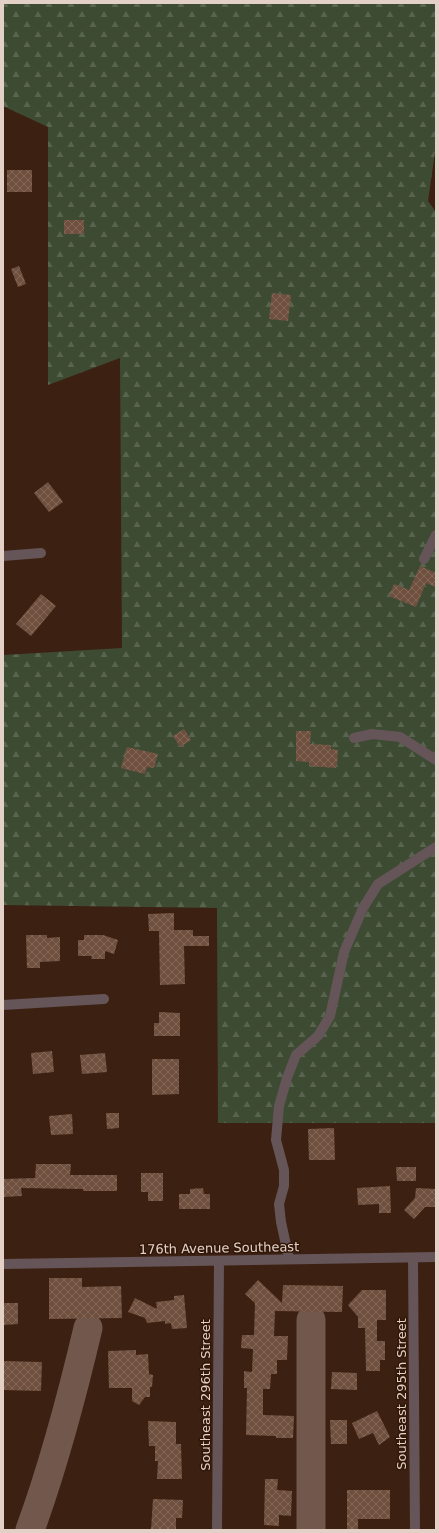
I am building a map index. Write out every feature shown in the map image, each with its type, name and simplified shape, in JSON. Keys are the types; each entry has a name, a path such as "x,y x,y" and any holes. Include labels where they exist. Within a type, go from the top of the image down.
{"street":[{"path":"424,559 436,535"},
{"path":"3,556 41,553"},
{"path":"354,738 372,734 400,736 436,760"},
{"path":"289,1260 279,1204 284,1186 284,1170 276,1140 279,1106 287,1078 296,1055 318,1036 330,1016 344,952 363,908 378,884 436,847"},
{"path":"3,1005 104,999"},
{"name":"Southeast 295th Street","path":"413,1258 415,1530"},
{"name":"176th Avenue Southeast","path":"3,1264 436,1258"},
{"name":"Southeast 296th Street","path":"218,1530 219,1261"}],"green space":[{"path":"3,3 436,3 436,145 428,201 436,212 436,1123 218,1123 217,908 3,905 3,655 122,648 120,358 48,385 48,127 3,106"}],"building":[{"path":"7,170 32,170 32,192 7,192"},
{"path":"64,220 84,220 84,234 64,234"},
{"path":"19,266 26,284 18,287 11,269"},
{"path":"272,293 291,295 288,321 269,319"},
{"path":"48,482 63,502 49,512 34,493"},
{"path":"420,566 436,573 436,587 426,583 416,607 389,596 394,584 409,590"},
{"path":"41,594 56,606 31,636 16,624"},
{"path":"184,729 191,740 180,747 173,736"},
{"path":"296,731 311,731 310,744 331,745 331,749 338,750 336,768 309,766 309,762 296,761"},
{"path":"127,747 158,754 154,768 147,767 145,774 121,768"},
{"path":"174,913 174,930 193,930 193,936 209,936 209,946 184,946 185,984 160,985 159,931 149,931 148,914"},
{"path":"26,935 47,935 47,938 60,937 60,961 40,962 40,968 27,968"},
{"path":"84,935 103,935 118,940 114,954 105,951 105,959 91,959 92,956 78,956 78,940 84,940"},
{"path":"159,1012 180,1013 180,1036 154,1036 154,1023 159,1023"},
{"path":"52,1051 54,1072 33,1074 31,1053"},
{"path":"105,1053 107,1072 82,1074 80,1055"},
{"path":"152,1059 179,1059 179,1094 152,1095"},
{"path":"106,1113 119,1113 119,1128 107,1129"},
{"path":"72,1114 73,1134 51,1135 49,1116"},
{"path":"334,1128 335,1160 309,1160 308,1129"},
{"path":"36,1164 71,1164 70,1175 117,1175 117,1191 21,1188 22,1196 3,1197 3,1179 35,1178"},
{"path":"396,1167 416,1167 416,1181 397,1181"},
{"path":"141,1173 163,1173 163,1201 148,1201 148,1192 141,1192"},
{"path":"390,1186 391,1213 379,1213 379,1204 358,1205 357,1188"},
{"path":"203,1188 204,1194 210,1194 210,1209 179,1209 179,1194 190,1194 190,1189"},
{"path":"416,1188 436,1189 436,1207 425,1207 414,1219 404,1210 415,1198"},
{"path":"49,1278 82,1278 82,1287 121,1286 122,1318 49,1319"},
{"path":"258,1280 282,1303 283,1285 343,1286 342,1312 275,1311 274,1336 288,1336 287,1360 277,1360 277,1374 271,1374 270,1389 263,1389 263,1415 294,1416 293,1438 246,1435 247,1388 244,1388 244,1371 252,1372 253,1349 241,1348 242,1335 254,1335 255,1303 245,1294"},
{"path":"362,1290 386,1290 386,1320 377,1320 377,1341 385,1341 385,1360 380,1360 380,1371 366,1371 365,1328 358,1328 358,1317 348,1305"},
{"path":"184,1295 187,1328 172,1329 171,1323 165,1324 165,1321 147,1323 145,1318 128,1312 135,1298 157,1309 156,1302 174,1300 174,1296"},
{"path":"3,1303 18,1303 18,1324 3,1325"},
{"path":"136,1350 136,1355 148,1354 149,1374 153,1375 152,1387 150,1387 150,1397 145,1397 139,1405 132,1401 132,1388 109,1388 108,1351"},
{"path":"3,1361 42,1362 41,1391 3,1390"},
{"path":"332,1372 357,1373 357,1390 331,1389"},
{"path":"377,1411 390,1437 379,1445 373,1433 359,1439 352,1423"},
{"path":"330,1420 347,1420 347,1444 331,1444"},
{"path":"148,1421 176,1422 176,1444 181,1444 182,1479 157,1479 158,1461 155,1461 155,1446 149,1446"},
{"path":"265,1479 278,1479 277,1490 292,1491 291,1516 279,1515 279,1526 264,1525"},
{"path":"347,1490 390,1490 390,1519 358,1519 358,1530 347,1530"},
{"path":"153,1499 183,1500 182,1518 176,1518 176,1530 151,1530"}],"taxiway":[{"path":"311,1320 311,1530"},
{"path":"30,1530 62,1430 88,1328"}]}
